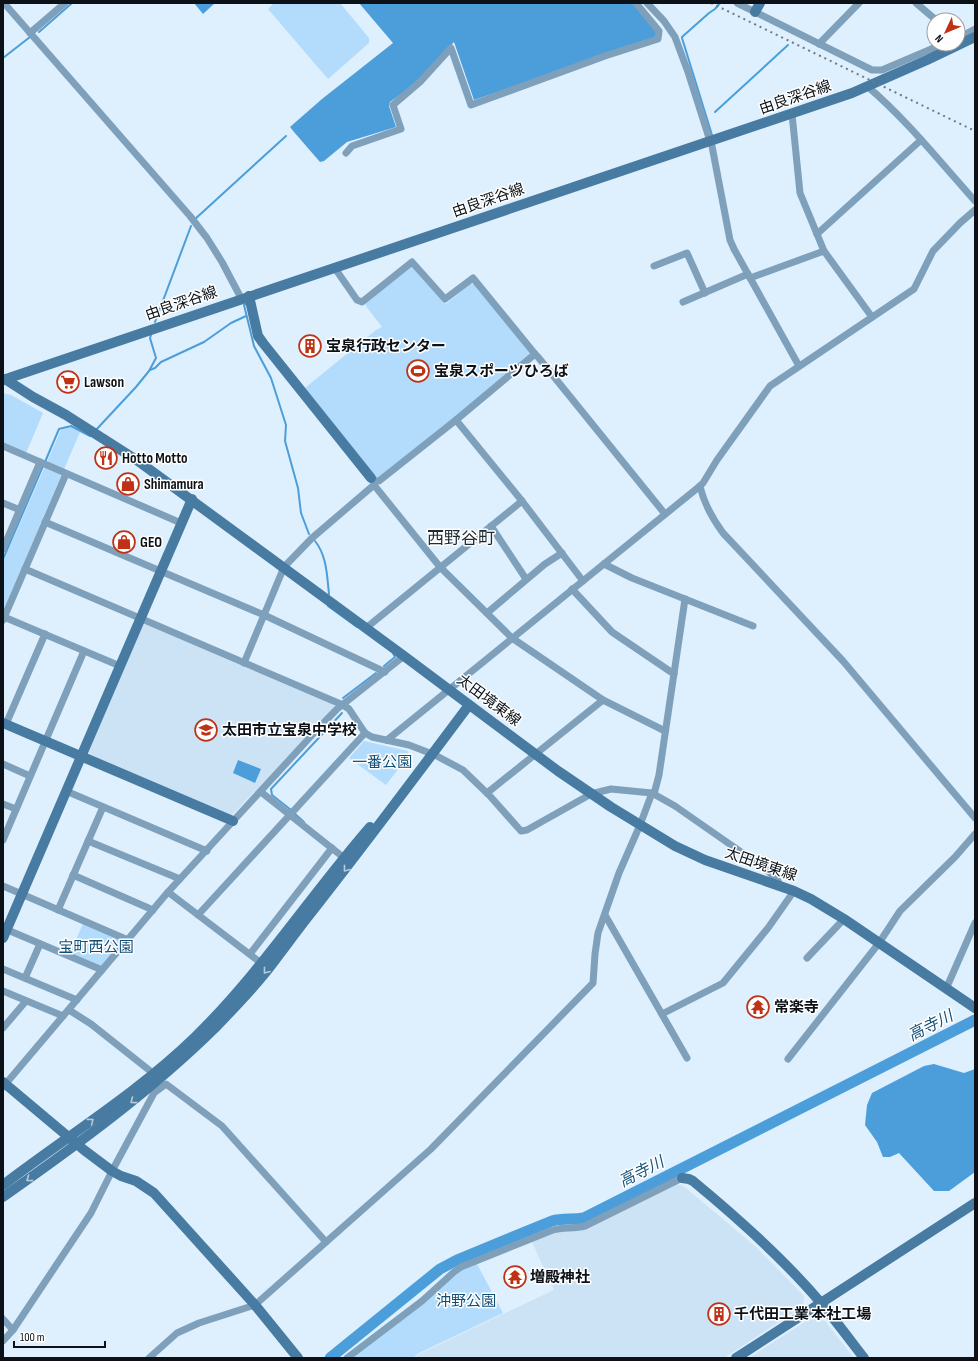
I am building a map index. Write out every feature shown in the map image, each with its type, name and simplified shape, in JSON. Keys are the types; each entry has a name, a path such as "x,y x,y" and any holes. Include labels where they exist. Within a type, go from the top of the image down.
{"street":[{"path":"4,3 190,216 207,238 245,297 258,336 374,481 440,567 512,638 603,700 665,731"},
{"path":"30,33 65,3"},
{"path":"346,153 352,146 401,129 393,105 421,81 451,48 471,105 605,56 658,39 659,31 636,3"},
{"path":"647,3 664,21 675,37 688,72 710,141 730,240 799,366"},
{"path":"737,3 758,8 819,44 872,70 882,70 926,51"},
{"path":"819,44 859,3"},
{"path":"916,3 927,12"},
{"path":"966,34 975,29"},
{"name":"由良深谷線","path":"4,379 852,93 975,37"},
{"path":"867,86 882,98 975,201"},
{"path":"792,114 800,193 824,250 872,316"},
{"path":"817,234 921,140"},
{"path":"388,740 700,486 770,386 914,288 933,251 975,210"},
{"path":"683,302 749,276 824,250"},
{"path":"654,266 687,253 705,293"},
{"path":"334,267 357,300 362,302 412,262 446,299 473,278 665,514"},
{"path":"244,663 284,568 312,538 374,481 379,480 456,420 535,354"},
{"name":"太田境東線","path":"4,379 42,403 94,432 192,499 591,794 675,846 705,860 794,891 811,899 844,919 975,1008"},
{"path":"456,420 522,501 583,581"},
{"path":"3,446 181,523"},
{"path":"3,549 40,462"},
{"path":"66,474 4,619 45,634 120,666"},
{"path":"700,486 702,497 723,533 843,661 975,818"},
{"path":"102,970 40,944 4,932 22,894 192,499"},
{"path":"366,628 522,501"},
{"path":"3,502 20,510"},
{"path":"45,522 264,615 385,672"},
{"path":"492,526 526,579"},
{"path":"487,613 526,579 562,553"},
{"path":"604,564 632,578 753,626"},
{"path":"25,569 343,705 348,709 365,733 372,737 409,745 430,757 463,770 487,793 522,831 527,830 591,794 611,789 653,793 675,806 767,870 778,881 780,886"},
{"path":"572,589 612,632 674,674"},
{"path":"149,1358 177,1333 255,1305 431,1149 593,983 598,933 619,873 653,793 659,774 685,599"},
{"path":"45,634 5,723 234,821"},
{"path":"3,840 84,651"},
{"path":"298,1358 255,1305 154,1193 136,1181 112,1171 4,1084 168,892 313,734 337,709 404,656"},
{"path":"487,793 603,700"},
{"path":"3,1185 73,1141 154,1084 215,1027 265,973 469,705"},
{"path":"198,915 365,733"},
{"path":"3,1197 73,1141 194,1038 223,1008 261,963 343,857 430,757"},
{"path":"3,764 30,776"},
{"path":"66,791 207,851"},
{"path":"261,792 343,857"},
{"path":"3,804 16,809"},
{"path":"58,910 103,807"},
{"path":"788,1059 879,944 900,911 975,834"},
{"path":"88,841 180,879"},
{"path":"250,954 332,848"},
{"path":"73,875 153,910"},
{"path":"3,886 128,940"},
{"path":"662,1014 723,984 768,928 794,891"},
{"path":"168,892 261,963"},
{"path":"605,916 687,1058"},
{"path":"807,958 844,919"},
{"path":"946,989 975,923"},
{"path":"25,978 40,944"},
{"path":"3,968 77,1000"},
{"path":"3,991 63,1016"},
{"path":"3,1028 26,1001"},
{"path":"68,1010 91,1024 149,1070"},
{"path":"3,1342 13,1330 91,1213 154,1093 166,1084 222,1126 326,1242"},
{"path":"347,1358 422,1300 461,1267 552,1230 585,1226 682,1178 689,1179 726,1208 775,1254 821,1303 864,1358"},
{"path":"736,1358 975,1203"},
{"path":"3,1318 13,1330"}],"shaded area":[{"name":"太田市立宝泉中学校","path":"145,624 333,703 334,708 231,816 90,755 89,751 141,626"},
{"path":"676,1185 681,1185 687,1189 756,1247 804,1296 803,1306 724,1358 414,1358 419,1354 554,1290 532,1242 558,1232 585,1229"},
{"path":"811,1318 825,1321 854,1358 749,1358"}],"green space":[{"path":"274,3 340,3 369,38 369,43 328,79 268,9"},
{"name":"宝泉スポーツひろば","path":"412,266 415,266 446,304 470,284 474,284 530,353 530,356 379,478 375,477 305,388 376,330 382,327 366,306 366,302"},
{"path":"3,393 11,395 43,413 26,453 3,444"},
{"path":"71,427 80,432 3,611 3,562 61,430"},
{"name":"一番公園","path":"364,741 408,751 409,755 386,785 349,758"},
{"name":"宝町西公園","path":"84,921 128,940 102,970 69,956"},
{"name":"沖野公園","path":"477,1264 503,1313 419,1353 413,1358 351,1358 461,1271"}],"water":[{"path":"194,3 215,3 203,14"},
{"path":"359,3 633,3 657,31 656,38 474,100 454,42 422,79 390,102 389,106 396,127 347,142 324,161 320,162 290,127 322,99 393,43"},
{"path":"238,760 261,769 255,783 233,773"},
{"path":"934,1064 964,1073 975,1069 975,1172 949,1191 934,1191 899,1153 890,1157 883,1157 877,1142 865,1125 867,1105 872,1093 924,1066"}],"waterway":[{"path":"39,32 72,3"},
{"path":"682,37 720,3"},
{"path":"3,58 30,37"},
{"path":"682,38 712,135"},
{"path":"715,112 788,45"},
{"path":"194,220 286,136"},
{"path":"155,322 191,226"},
{"path":"248,303 244,305 254,346 271,378 286,425 285,441 298,488 301,513 309,534"},
{"path":"150,370 155,368 161,362 204,342 231,323 246,316"},
{"path":"95,431 149,371 156,358 150,338 151,335"},
{"path":"45,462 59,429 71,426 91,436"},
{"path":"3,559 43,466"},
{"path":"315,541 324,560 329,594"},
{"path":"328,606 357,627"},
{"path":"384,666 395,657 393,653"},
{"path":"343,698 376,673"},
{"path":"291,810 272,795 271,789 342,713"},
{"path":"294,813 304,822"},
{"name":"高寺川","path":"330,1358 440,1269 457,1260 552,1221 584,1218 975,1020"}],"railway":[{"path":"711,3 975,131"}],"place":[{"name":"宝泉行政センター","path":"310,346"},
{"name":"宝泉スポーツひろば","path":"418,371"},
{"name":"Lawson","path":"68,382"},
{"name":"Hotto Motto","path":"106,458"},
{"name":"Shimamura","path":"128,484"},
{"name":"GEO","path":"124,542"},
{"name":"太田市立宝泉中学校","path":"206,730"},
{"name":"常楽寺","path":"758,1007"},
{"name":"増殿神社","path":"515,1277"},
{"name":"千代田工業 本社工場","path":"719,1314"}],"district":[{"name":"西野谷町","path":"461,538"}]}
